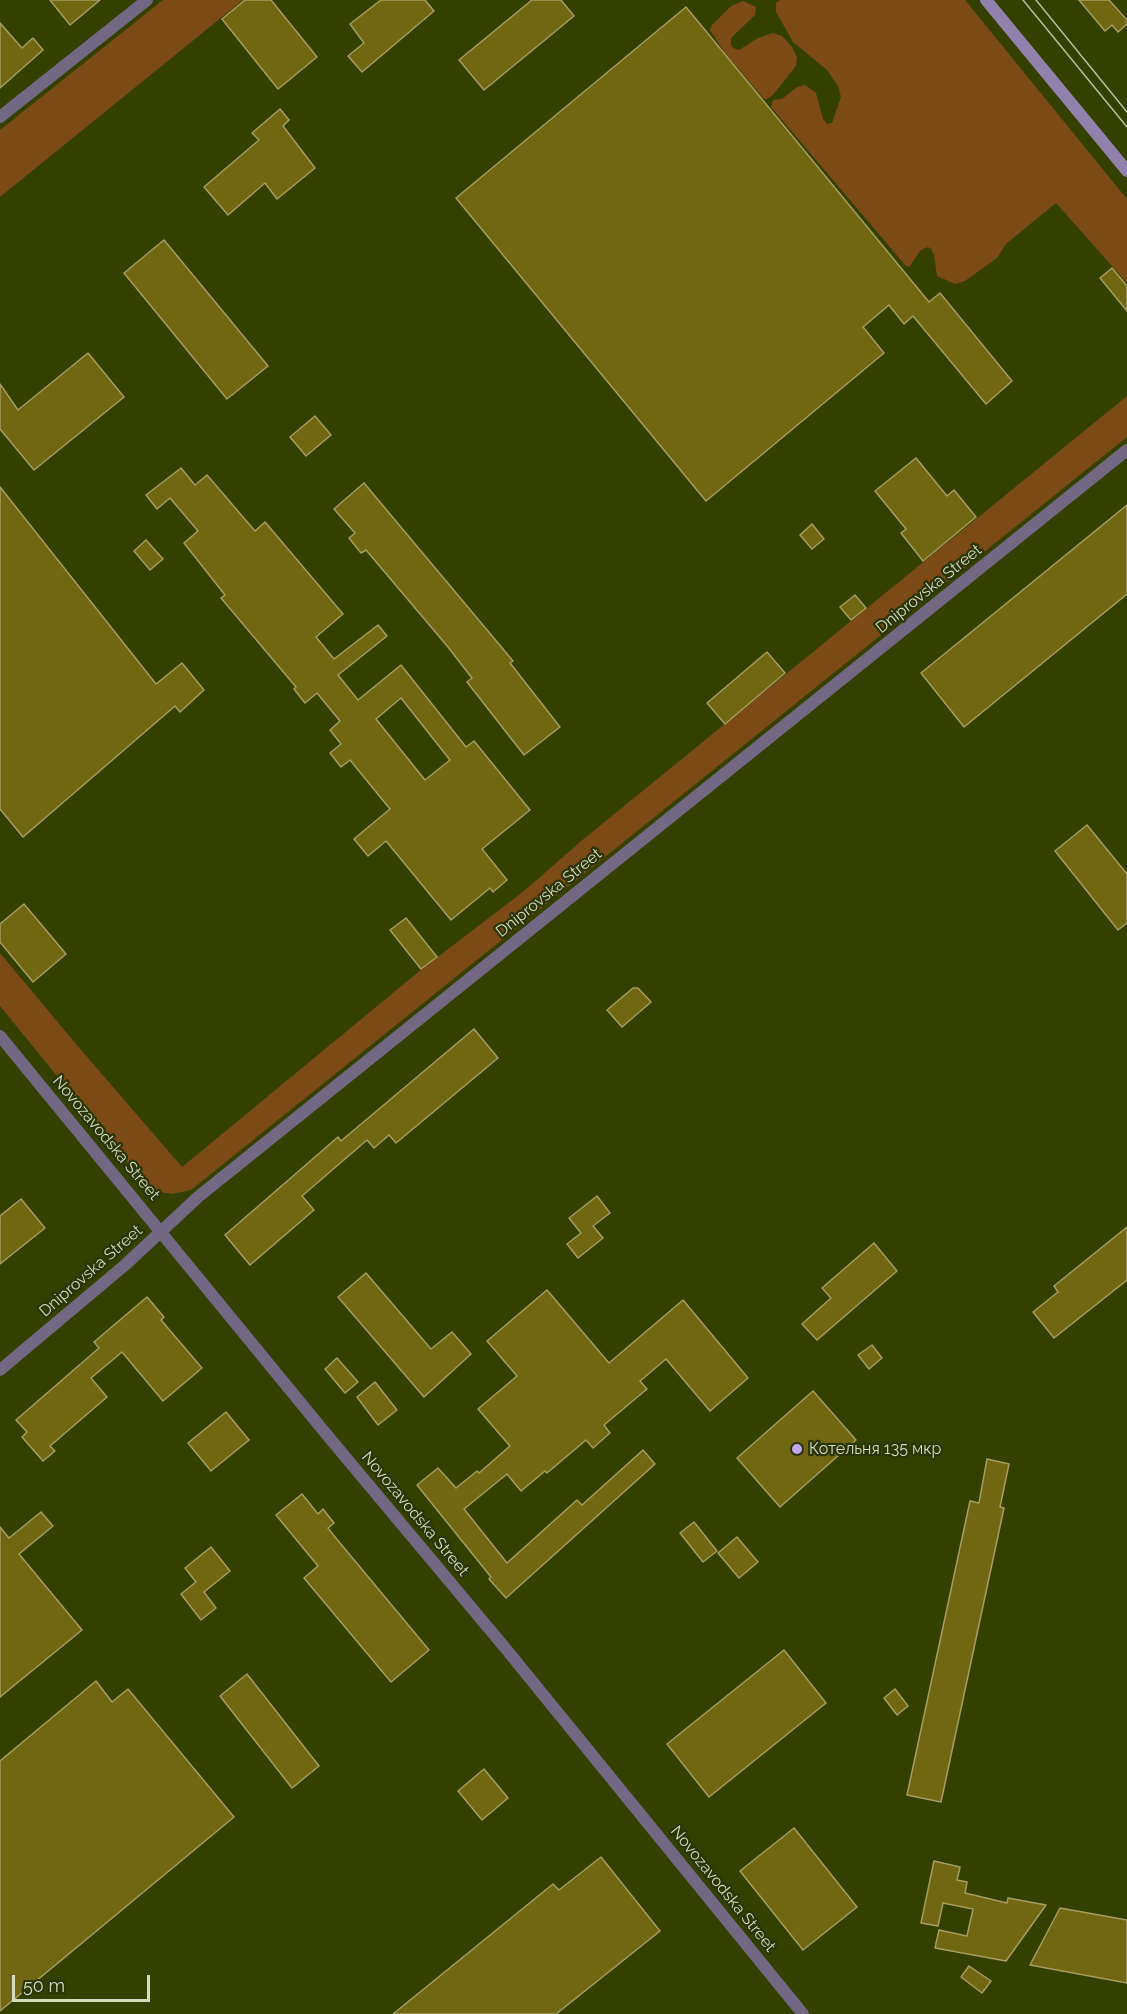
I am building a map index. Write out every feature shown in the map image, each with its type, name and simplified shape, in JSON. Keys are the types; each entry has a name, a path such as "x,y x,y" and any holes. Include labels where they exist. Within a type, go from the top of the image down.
{"main road":[{"path":"986,0 1127,171"}],"street":[{"path":"0,117 147,0"},
{"name":"Dniprovska Street","path":"0,1370 162,1232 198,1197 1127,450"},
{"name":"Novozavodska Street","path":"0,1036 327,1435 506,1649 803,2014"}],"shaded area":[{"path":"163,0 243,0 0,197 0,130"},
{"path":"780,0 965,0 1127,199 1127,283 1056,203 1006,244 997,258 965,281 955,284 937,276 934,255 928,247 921,250 909,267 905,265 771,107 773,100 782,99 797,87 805,85 816,93 823,119 827,124 832,123 841,97 838,86 827,70 793,42 776,12 776,3"},
{"path":"743,1 756,7 755,15 731,38 733,48 739,50 758,38 773,33 782,36 797,57 796,66 767,99 764,99 725,53 710,30 731,6"},
{"path":"1127,396 1127,437 191,1190 172,1194 155,1191 136,1173 0,1006 0,953 182,1167 422,969 524,891 580,842"}],"building":[{"path":"50,0 100,0 70,25"},
{"path":"245,0 271,0 317,57 278,89 222,19"},
{"path":"381,0 425,0 434,11 362,72 348,56 364,43 350,24"},
{"path":"532,0 561,0 574,16 484,90 459,60"},
{"path":"1079,0 1109,0 1127,20 1127,24 1118,32 1112,25 1105,31"},
{"path":"686,7 929,302 940,293 1012,381 986,404 913,316 904,324 889,305 863,327 884,353 706,501 456,198"},
{"path":"0,23 22,48 33,38 43,50 0,88"},
{"path":"280,109 289,120 283,126 315,168 277,199 265,183 228,215 204,187 259,140 252,133"},
{"path":"164,240 268,366 227,399 124,273"},
{"path":"1112,268 1127,286 1127,311 1100,278"},
{"path":"88,353 124,397 34,470 0,429 0,384 18,410"},
{"path":"315,416 331,435 306,456 290,437"},
{"path":"916,458 947,496 954,490 976,517 923,561 901,533 906,529 875,491"},
{"path":"181,468 195,485 207,475 255,531 265,522 343,614 316,637 334,659 378,625 387,636 338,675 358,700 401,665 466,747 474,741 530,810 482,849 507,880 493,892 490,888 451,920 386,841 368,856 354,839 390,809 350,760 341,767 330,753 341,744 330,730 340,721 317,693 305,703 294,689 296,687 221,598 225,595 184,543 198,531 170,498 157,509 146,495","holes":["401,698 450,760 425,780 376,719"]},
{"path":"364,483 513,661 510,663 560,727 524,755 467,682 472,678 448,647 366,550 361,553 349,538 355,533 334,509"},
{"path":"0,487 156,684 182,663 204,690 180,712 175,706 23,837 0,809"},
{"path":"1127,505 1127,594 964,727 921,673"},
{"path":"812,524 824,539 812,549 800,535"},
{"path":"146,540 163,559 150,570 134,551"},
{"path":"855,595 866,608 851,620 840,607"},
{"path":"767,652 785,673 725,724 707,703"},
{"path":"1087,825 1127,874 1127,923 1118,930 1055,851"},
{"path":"24,904 66,954 33,982 0,942 0,924"},
{"path":"406,918 437,957 421,969 390,930"},
{"path":"633,988 638,988 651,1002 622,1027 607,1010"},
{"path":"474,1029 498,1058 396,1143 389,1135 374,1148 367,1140 302,1196 314,1210 250,1265 225,1235 338,1137 341,1141"},
{"path":"597,1196 610,1213 593,1226 603,1238 578,1258 567,1244 581,1233 569,1218"},
{"path":"21,1199 45,1228 0,1264 0,1216"},
{"path":"1127,1227 1127,1280 1054,1338 1033,1312 1058,1292 1054,1286"},
{"path":"874,1243 897,1271 817,1340 802,1324 831,1298 822,1288"},
{"path":"366,1273 431,1349 452,1332 471,1354 424,1397 338,1297"},
{"path":"547,1290 609,1363 683,1300 748,1378 710,1411 666,1359 640,1381 647,1389 604,1425 610,1433 593,1448 586,1440 547,1473 545,1471 521,1491 507,1474 464,1509 507,1563 577,1500 582,1505 643,1450 655,1464 506,1598 417,1485 438,1468 456,1488 477,1471 479,1473 510,1446 478,1409 517,1376 487,1341"},
{"path":"147,1297 164,1317 161,1320 202,1368 163,1401 122,1352 91,1378 107,1397 50,1446 55,1451 43,1461 22,1437 27,1432 16,1420 99,1348 94,1342"},
{"path":"872,1345 882,1358 869,1369 858,1355"},
{"path":"337,1358 358,1382 345,1393 325,1369"},
{"path":"375,1382 397,1410 378,1425 357,1397"},
{"name":"Котельня 135 мкр","path":"813,1391 856,1440 780,1507 737,1458"},
{"path":"226,1412 249,1440 211,1471 188,1443"},
{"path":"987,1459 1009,1464 1000,1507 1004,1508 941,1802 907,1795 970,1501 979,1503"},
{"path":"302,1494 318,1514 323,1509 334,1523 328,1528 429,1650 391,1682 304,1578 318,1566 276,1515"},
{"path":"41,1512 53,1526 19,1554 82,1630 0,1697 0,1527 9,1538"},
{"path":"694,1522 717,1551 703,1562 680,1533"},
{"path":"737,1537 758,1562 739,1578 718,1553"},
{"path":"211,1547 230,1571 204,1592 216,1608 201,1620 181,1594 196,1582 185,1568"},
{"path":"784,1650 826,1703 709,1797 667,1744"},
{"path":"247,1674 319,1766 292,1788 220,1696"},
{"path":"96,1681 112,1702 128,1689 234,1817 0,2011 0,1761"},
{"path":"895,1689 908,1706 897,1715 884,1698"},
{"path":"484,1769 508,1798 482,1820 458,1791"},
{"path":"794,1828 857,1907 803,1950 740,1871"},
{"path":"601,1857 660,1931 556,2014 393,2014 553,1884 559,1890"},
{"path":"934,1861 960,1867 957,1880 967,1882 965,1893 1007,1903 1008,1898 1046,1905 1006,1961 935,1948 939,1930 967,1936 973,1909 943,1903 938,1926 921,1923"},
{"path":"1060,1908 1127,1920 1127,1983 1030,1965"},
{"path":"969,1966 991,1981 982,1993 961,1977"}],"tram line":[{"path":"1023,0 1127,127"},
{"path":"1036,0 1127,112"}],"place":[{"name":"Котельня 135 мкр","path":"797,1449"}]}
